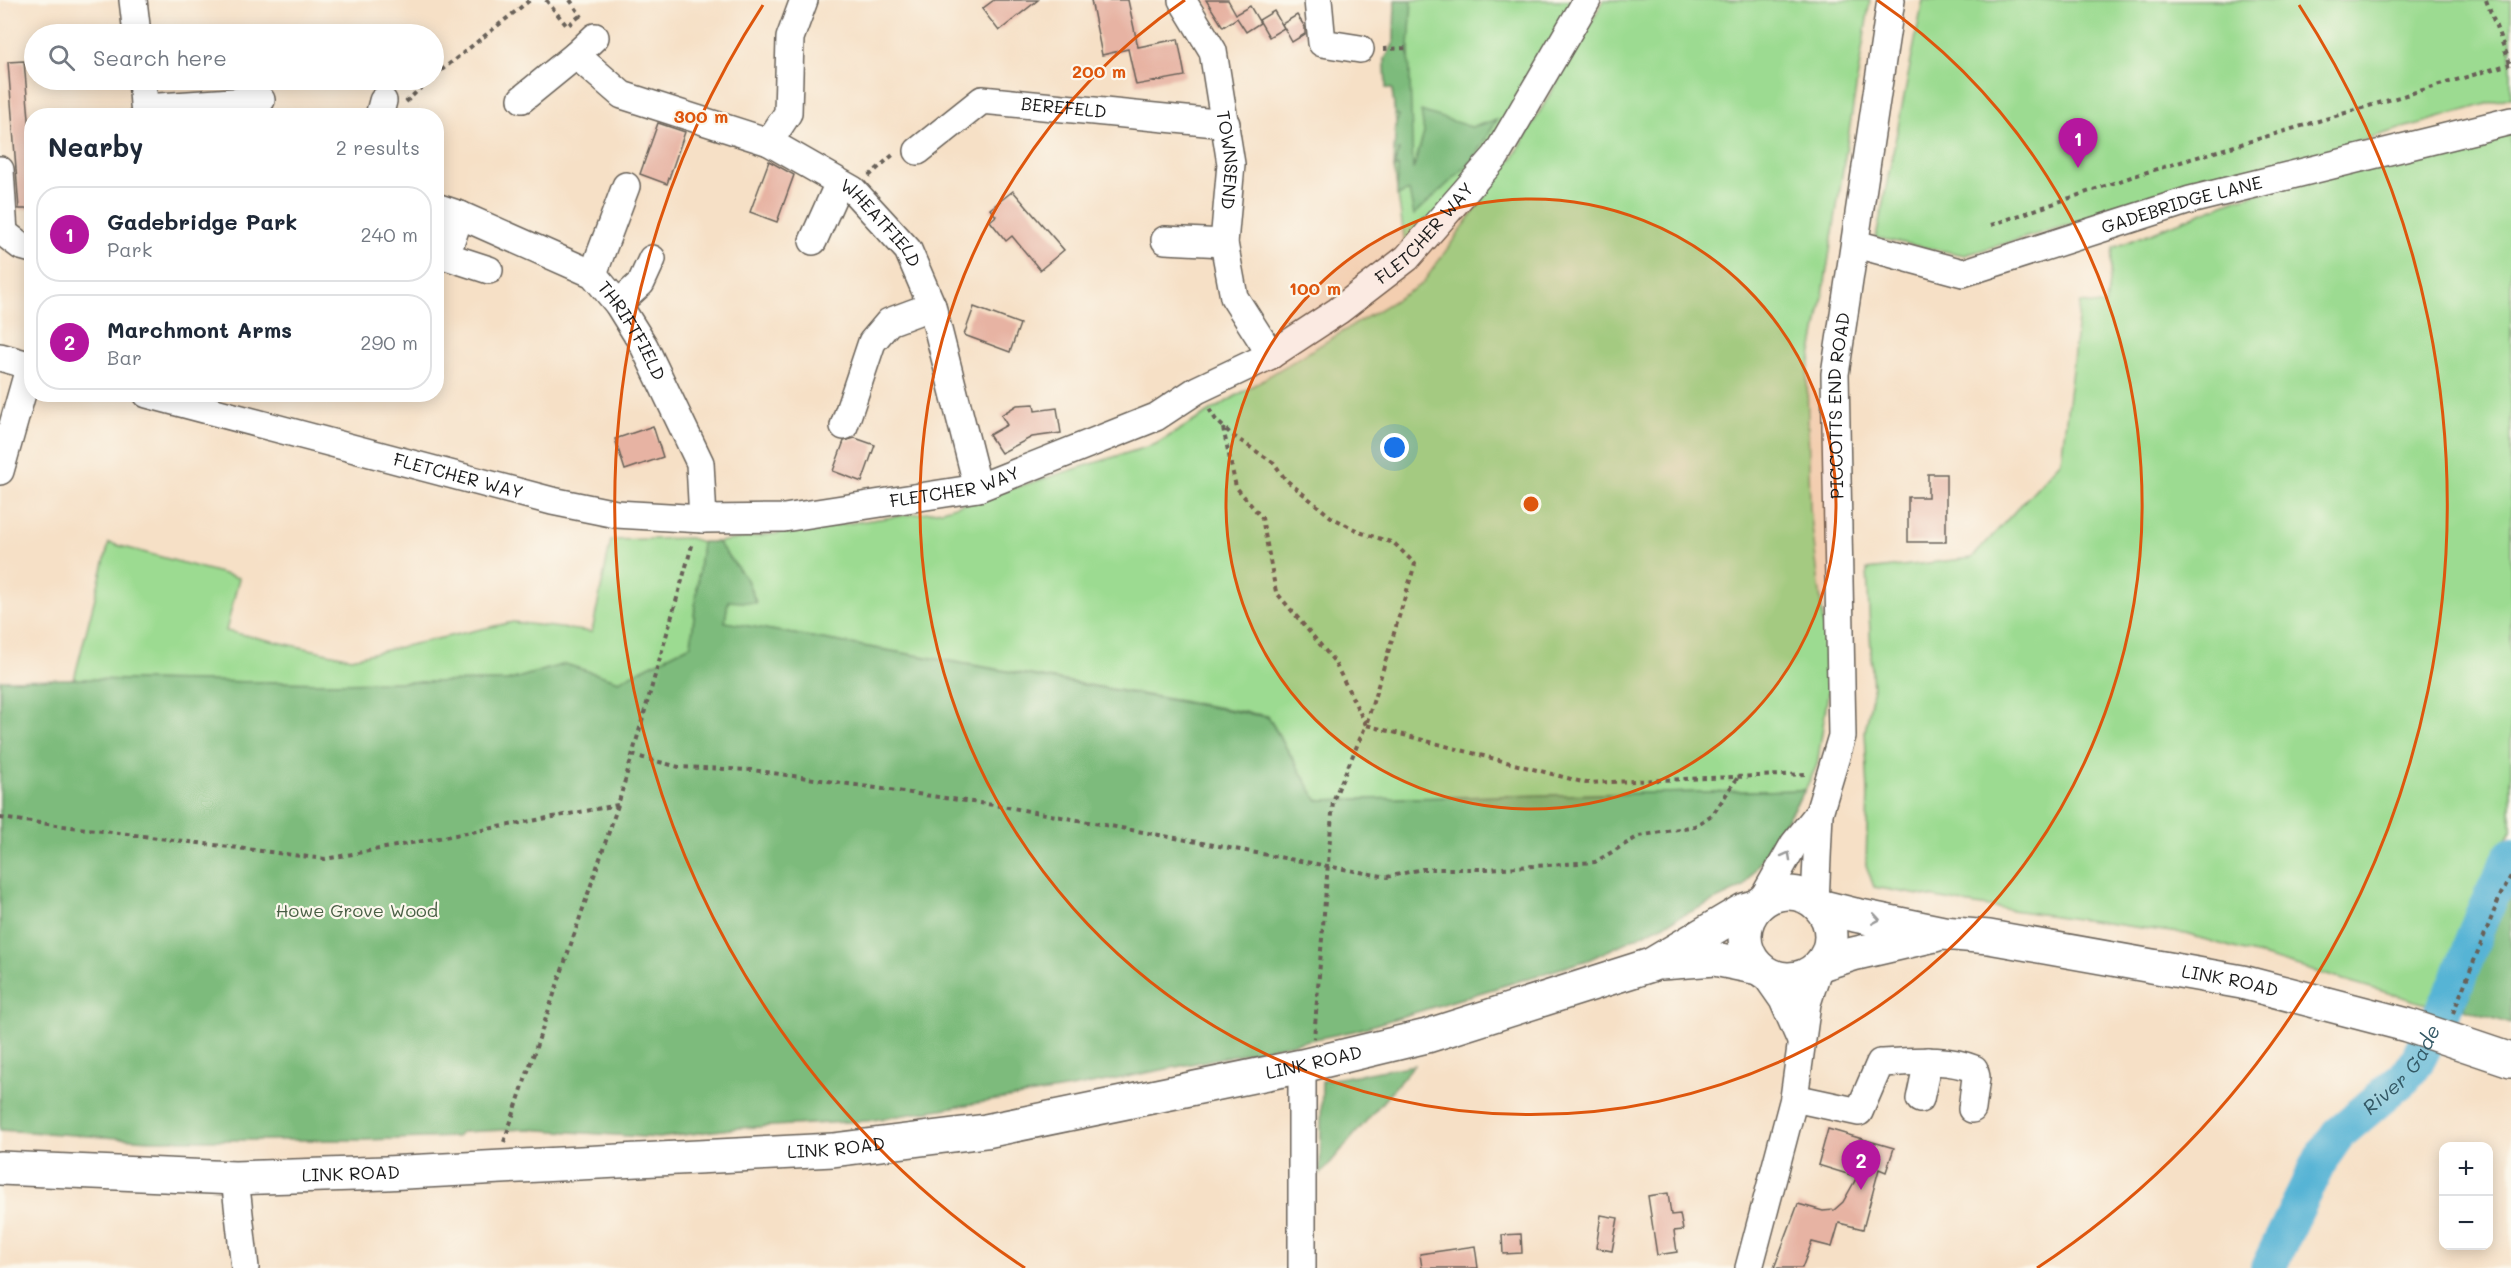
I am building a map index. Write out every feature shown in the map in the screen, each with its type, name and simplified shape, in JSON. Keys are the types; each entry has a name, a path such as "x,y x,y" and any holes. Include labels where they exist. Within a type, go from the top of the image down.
{"main road":[{"name":"LINK ROAD","path":"0,1168 235,1178 386,1173 833,1150 986,1131 1309,1065 1427,1036 1651,964 1744,910 1782,893 1805,896 1817,904 1855,915 1942,933 1989,937 2242,982 2407,1025 2479,1047 2511,1060"},
{"path":"1759,904 1748,920 1745,937 1749,954 1761,969"},
{"path":"1817,904 1826,914 1832,935 1827,956 1820,965"},
{"name":"LINK ROAD","path":"1651,964 1715,959 1761,969 1771,975 1791,979 1811,973 1820,965 1853,954 1942,933"}],"street":[{"path":"133,0 135,24"},
{"path":"769,142 788,112 790,38 804,0"},
{"name":"TOWNSEND","path":"1182,0 1213,51 1226,124 1231,164 1224,243 1234,297 1271,355"},
{"path":"1318,0 1322,43 1360,49"},
{"name":"FLETCHER WAY","path":"177,402 552,501 616,514 703,519 784,518 978,488 1155,417 1197,390 1271,355 1338,311 1407,258 1496,156 1587,0"},
{"name":"PICCOTTS END ROAD","path":"1817,904 1819,813 1842,736 1835,374 1891,0"},
{"path":"522,99 584,36"},
{"name":"WHEATFIELD","path":"584,36 622,94 769,142 846,186 908,250 932,306 978,488"},
{"path":"143,90 145,108"},
{"path":"184,108 261,100"},
{"name":"BEREFELD","path":"918,151 982,100 1226,124"},
{"name":"GADEBRIDGE LANE","path":"1856,244 1963,273 2190,200 2511,121"},
{"path":"0,170 4,233 24,247"},
{"path":"593,274 626,186"},
{"path":"813,241 846,186"},
{"path":"448,211 446,256 489,270"},
{"name":"THRIFTFIELD","path":"448,211 593,274 618,304 644,346 700,463 703,519"},
{"path":"1165,240 1224,243"},
{"path":"618,304 641,283 652,259"},
{"path":"844,426 872,342 889,322 932,306"},
{"path":"0,357 24,363"},
{"path":"0,471 24,389"},
{"name":"PICCOTTS END ROAD","path":"1759,904 1794,844 1819,813"},
{"path":"1749,1268 1794,1098 1809,994 1820,965"},
{"path":"1761,969 1783,1000 1801,1041"},
{"path":"1794,1098 1860,1112 1880,1063 1928,1061 1964,1065 1974,1069 1976,1077 1972,1109"},
{"path":"1920,1099 1928,1061"},
{"path":"1302,1268 1309,1065"},
{"path":"235,1178 245,1268"}],"path":[{"path":"444,68 530,0"},
{"path":"546,0 567,26 584,36"},
{"path":"1991,225 2137,175 2510,65 2486,0"},
{"path":"846,186 910,141 918,151"},
{"path":"1197,390 1222,426 1274,464 1285,479 1331,517 1362,533 1394,543 1415,564 1366,725 1334,801 1309,1065"},
{"path":"1222,426 1236,487 1262,518 1276,592 1335,661 1366,725 1586,783 1832,772"},
{"path":"502,1151 618,805 689,552"},
{"path":"632,755 679,767 752,770 1006,807 1387,877 1422,869 1487,869 1595,862 1640,836 1695,826 1713,814 1738,777"},
{"path":"0,818 325,859 618,805"},
{"path":"2442,1036 2463,993 2501,894 2511,876"}],"green space":[{"path":"1395,0 1587,0 1496,156 1407,258 1394,168 1396,123 1392,89 1386,88 1385,59 1394,43"},
{"path":"1395,0 1412,0 1409,48 1413,170 1424,133 1421,111 1471,127 1497,120 1471,162 1414,215 1409,191 1397,196 1398,166 1394,168 1399,150 1394,152 1396,123 1399,116 1395,114 1392,89 1386,88 1385,59 1394,43"},
{"path":"1604,0 1870,0 1822,301 1807,378 1810,508 1830,680 1817,765 1805,790 1316,800 1268,716 725,622 728,600 756,602 747,580 717,542 942,510 1156,444 1422,284 1516,153"},
{"path":"1923,0 2511,0 2511,97 1965,255 1876,238"},
{"path":"2511,133 2511,831 2479,894 2438,1007 2450,1011 2186,934 1975,905 1874,887 1866,865 1868,791 1865,731 1873,692 1867,570 1972,558 2061,461 2080,303 2106,306 2113,248 2239,198"},
{"path":"689,538 702,542 691,645 619,681 565,664 507,681 326,683 74,679 109,543 239,578 226,631 351,658 513,622 592,632 611,540"},
{"name":"Howe Grove Wood","path":"702,542 717,542 747,580 756,603 728,601 725,622 1268,717 1317,800 1805,790 1744,887 1588,960 1354,1031 1077,1087 867,1121 738,1128 659,1138 526,1129 462,1132 457,1137 364,1140 149,1140 0,1130 0,680 326,683 507,681 565,664 619,681 691,645"},
{"path":"2511,889 2511,1024 2464,1009"},
{"path":"1414,1065 1320,1175 1322,1081"}],"building":[{"path":"994,0 1038,0 999,31 982,9"},
{"path":"1091,0 1128,0 1138,47 1178,39 1185,76 1136,85 1128,49 1102,55"},
{"path":"1206,0 1228,0 1236,14 1250,6 1260,23 1246,32 1237,18 1223,27"},
{"path":"1274,11 1284,28 1269,37 1259,20"},
{"path":"1297,15 1305,27 1305,34 1292,42 1282,24"},
{"path":"24,61 24,90 27,90 28,108 24,108 24,209 19,209 8,62"},
{"path":"658,123 685,132 667,184 640,174"},
{"path":"769,161 794,175 777,222 750,212"},
{"path":"1013,191 1064,250 1040,270 1012,236 1006,241 990,221 996,216 990,209"},
{"path":"974,307 1020,324 1010,352 964,335"},
{"path":"1034,404 1035,411 1057,408 1061,433 1032,437 1001,453 989,435 1007,425 1001,415 1017,405"},
{"path":"653,426 663,457 625,470 615,439"},
{"path":"855,438 875,445 862,482 833,471 844,441"},
{"path":"1928,474 1946,474 1946,542 1908,542 1908,497 1928,497"},
{"path":"1828,1129 1894,1148 1886,1172 1879,1169 1863,1229 1839,1223 1832,1247 1812,1242 1802,1268 1774,1268 1798,1204 1823,1211 1834,1210 1843,1202 1857,1177 1818,1165"},
{"path":"1668,1193 1671,1215 1680,1214 1683,1230 1674,1231 1677,1252 1657,1255 1648,1196"},
{"path":"1601,1215 1618,1218 1612,1251 1596,1248"},
{"path":"1521,1234 1522,1253 1503,1254 1502,1235"},
{"path":"1475,1246 1478,1268 1422,1268 1420,1254"}],"waterway":[{"name":"River Gade","path":"2268,1268 2322,1157 2338,1134 2405,1077 2418,1059 2457,982 2481,918 2511,856"}],"place":[{"name":"Gadebridge Park","path":"2078,168"},
{"name":"Marchmont Arms","path":"1861,1190"}]}
